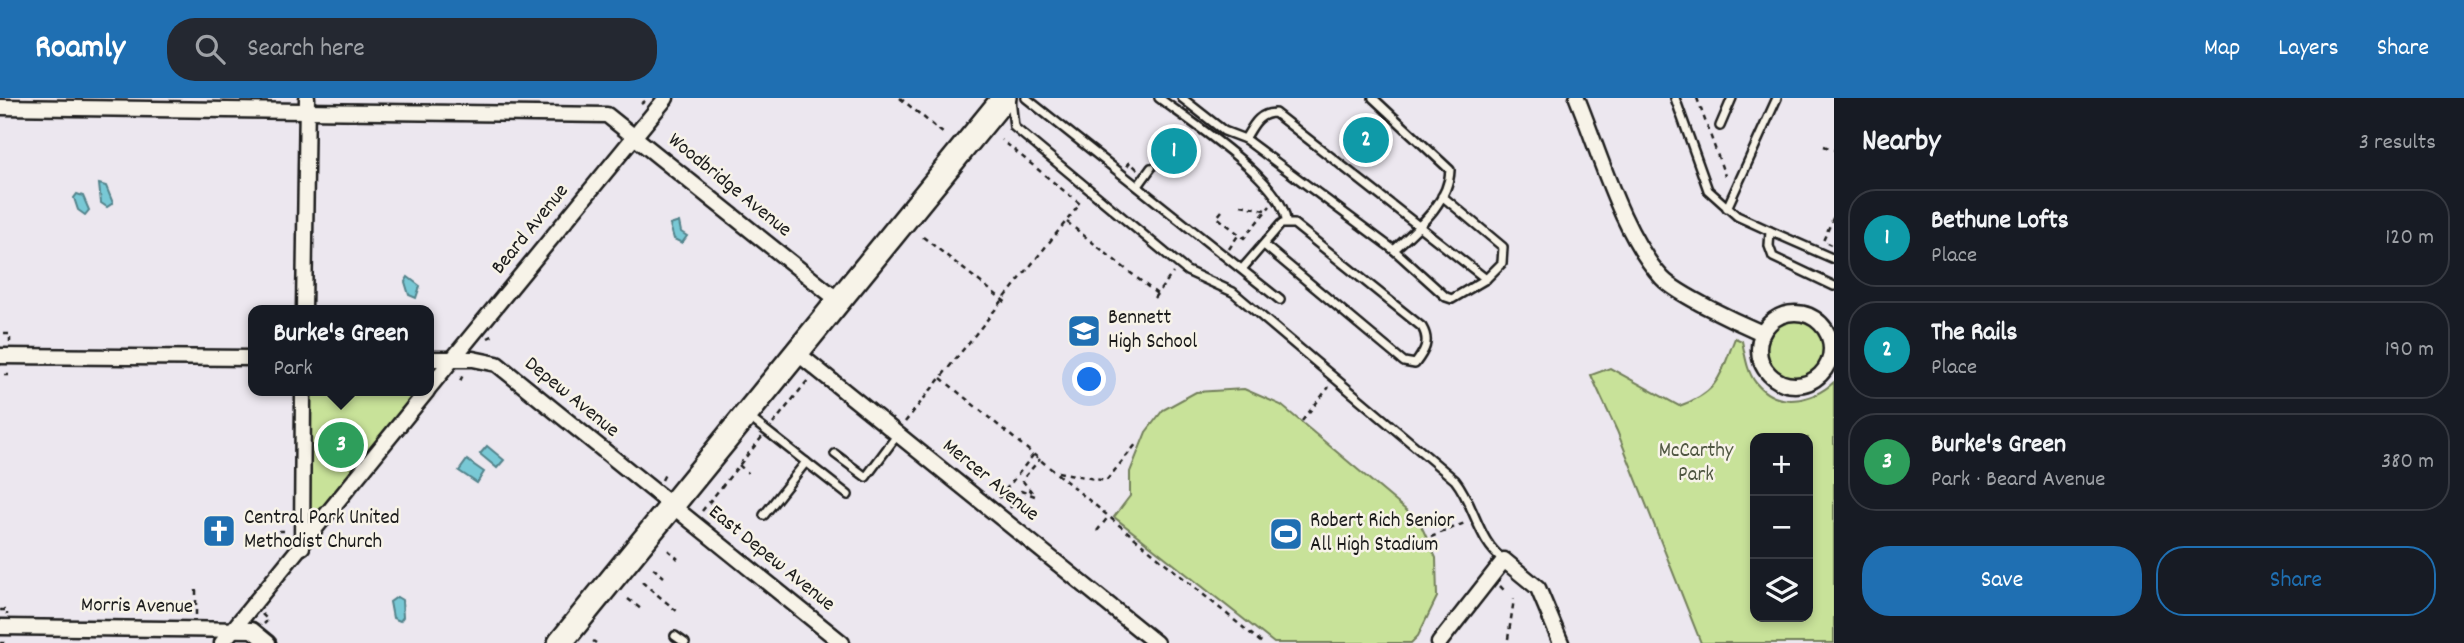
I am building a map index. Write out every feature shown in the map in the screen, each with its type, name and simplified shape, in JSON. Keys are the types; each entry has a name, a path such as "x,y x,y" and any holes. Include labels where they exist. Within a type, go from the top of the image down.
{"main road":[{"path":"560,643 1004,98"}],"street":[{"name":"Beard Avenue","path":"434,383 666,98"},
{"path":"1577,98 1632,235 1664,280 1728,318 1762,333"},
{"name":"Woodbridge Avenue","path":"0,107 307,105 607,115 839,301"},
{"path":"304,305 307,105"},
{"path":"1797,312 1818,321 1832,339 1831,365 1818,377 1806,383 1779,382 1768,373 1759,358 1762,333 1775,318 1797,312"},
{"name":"Mercer Avenue","path":"796,352 1156,643"},
{"path":"5,361 248,358"},
{"name":"Depew Avenue","path":"434,359 497,364 673,507"},
{"path":"302,547 303,396"},
{"name":"Beard Avenue","path":"222,643 423,396"},
{"name":"East Depew Avenue","path":"673,507 842,643"},
{"path":"1440,643 1504,560 1538,589 1561,643"},
{"name":"Morris Avenue","path":"0,627 251,630 268,643"}],"lane":[{"path":"1011,98 1014,127 1180,265 1233,292 1455,480 1466,494 1488,547 1504,560"},
{"path":"1026,98 1280,300"},
{"path":"1159,98 1258,175 1280,199 1286,210 1286,223"},
{"path":"1182,98 1224,131 1245,139 1394,250 1446,297 1452,299 1486,279 1502,263 1503,247 1442,196"},
{"path":"1373,98 1450,170 1449,182 1442,196 1394,250"},
{"path":"1675,98 1708,190 1727,208 1770,231 1834,259"},
{"path":"1720,126 1732,98"},
{"path":"1727,208 1776,98"},
{"path":"1245,139 1258,119 1266,113 1275,113 1486,279"},
{"path":"1138,186 1152,168"},
{"path":"1242,269 1281,224 1294,224 1422,327 1426,337 1426,349 1415,364 1409,365 1398,358 1264,245"},
{"path":"1770,231 1769,246 1773,257 1834,286"},
{"path":"747,415 848,495"},
{"path":"835,454 866,477 898,434"},
{"path":"764,516 806,462"},
{"path":"675,636 685,643"}],"path":[{"path":"900,98 944,134"},
{"path":"1697,98 1725,176"},
{"path":"641,104 646,99"},
{"path":"908,419 1080,204 1002,140"},
{"path":"1824,146 1834,150"},
{"path":"1126,167 1130,162 1139,171"},
{"path":"1222,211 1217,217 1244,238 1272,204"},
{"path":"1241,205 1266,211"},
{"path":"1831,245 1823,241 1834,216"},
{"path":"1066,221 1155,296 1180,265"},
{"path":"1228,250 1239,234"},
{"path":"923,237 1008,304"},
{"path":"1054,237 1060,241"},
{"path":"4,334 10,334 10,342"},
{"path":"488,338 496,334"},
{"path":"4,376 10,376 5,361"},
{"path":"953,363 959,367"},
{"path":"460,380 464,373"},
{"path":"941,378 1262,643"},
{"path":"702,510 809,379"},
{"path":"1302,421 1322,396"},
{"path":"1055,471 1106,481 1138,443"},
{"path":"997,500 1034,454"},
{"path":"1009,510 1021,491 1035,496 1022,480 1040,459"},
{"path":"739,465 748,473"},
{"path":"662,480 668,472 673,475"},
{"path":"702,498 708,503"},
{"path":"1097,531 1110,516"},
{"path":"1431,537 1459,525"},
{"path":"279,531 287,531"},
{"path":"668,550 678,559"},
{"path":"653,568 664,577"},
{"path":"642,582 678,612"},
{"path":"1500,586 1506,592"},
{"path":"196,590 196,619"},
{"path":"1508,639 1514,598"},
{"path":"628,599 641,609"},
{"path":"0,610 6,610"},
{"path":"262,614 268,620"},
{"path":"0,643 5,643"}],"green space":[{"path":"1795,320 1812,325 1820,333 1825,350 1820,367 1812,375 1795,380 1778,375 1770,367 1765,350 1770,333 1778,325"},
{"name":"McCarthy Park","path":"1735,338 1742,341 1753,379 1774,397 1795,400 1805,398 1834,382 1834,643 1701,643 1617,431 1591,375 1610,368 1679,406 1703,395 1721,373"},
{"path":"1244,389 1281,405 1419,521 1436,558 1437,597 1418,636 1411,643 1274,643 1114,517 1130,496 1130,472 1146,432 1163,410 1196,392"},
{"path":"311,396 412,396 309,523"}],"water":[{"path":"99,184 106,186 113,203 107,207 101,203"},
{"path":"77,194 83,196 89,210 85,215 78,210 74,198"},
{"path":"679,222 681,232 687,236 682,243 674,239 670,225"},
{"path":"408,277 420,286 416,298 409,295 405,282"},
{"path":"487,446 504,460 497,468 480,454"},
{"path":"467,460 484,472 477,483 459,471"},
{"path":"397,597 402,600 403,617 400,621 393,618 390,602"}],"place":[{"name":"The Rails","path":"1366,140"},
{"name":"Bethune Lofts","path":"1174,151"},
{"name":"Bennett High School","path":"1084,331"},
{"name":"Burke's Green","path":"341,445"},
{"name":"Central Park United Methodist Church","path":"219,531"},
{"name":"Robert Rich Senior All High Stadium","path":"1286,534"}]}
